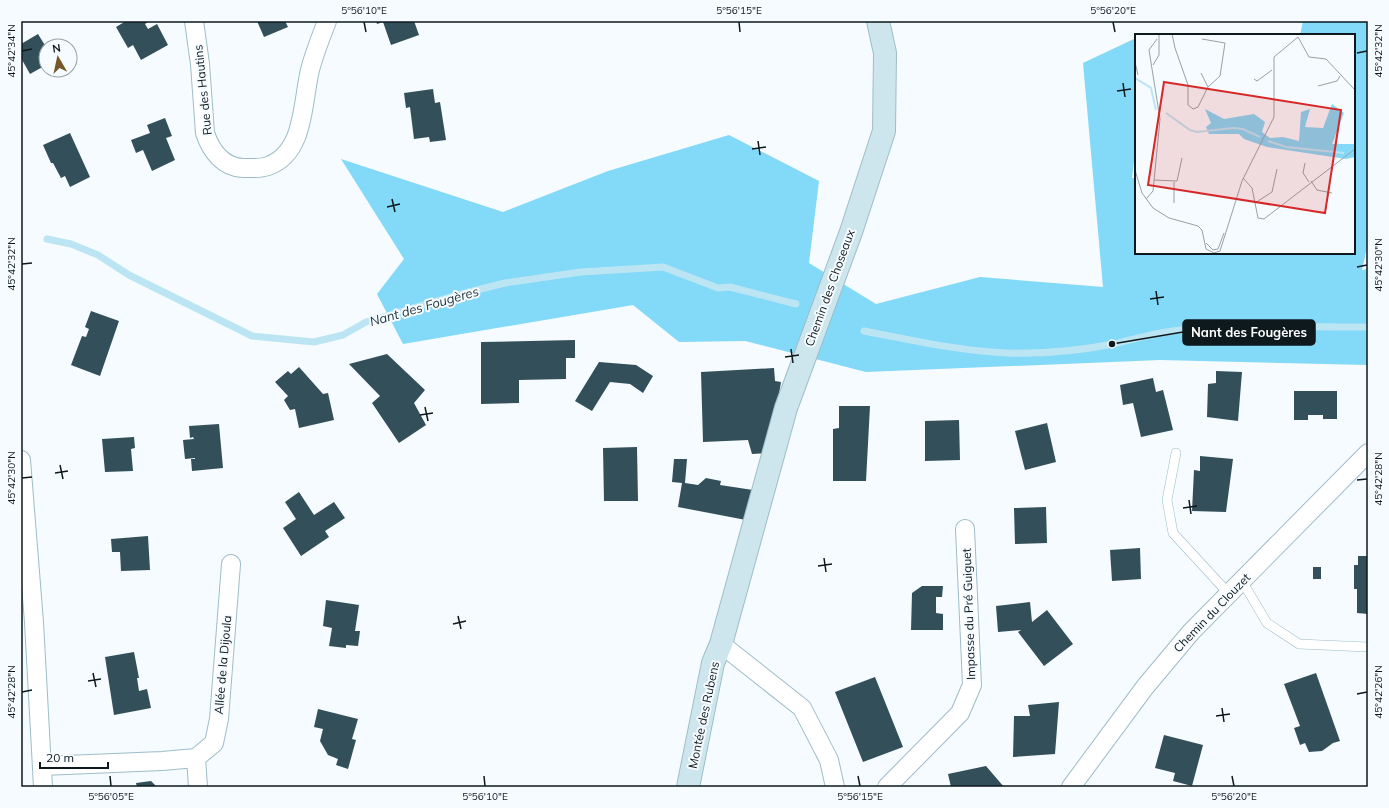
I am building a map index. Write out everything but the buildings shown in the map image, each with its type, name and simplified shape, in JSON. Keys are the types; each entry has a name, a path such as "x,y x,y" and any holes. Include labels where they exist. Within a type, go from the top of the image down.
{"street":[{"name":"Rue des Hautins","path":"194,21 200,64 206,133 209,144 226,164 240,168 267,167 280,160 290,150 298,133 310,69 327,21"},
{"name":"Chemin des Choseaux","path":"721,644 786,408 851,232 884,131 884,53 878,21"},
{"name":"Chemin du Clouzet","path":"1071,787 1145,687 1191,632 1368,453"},
{"path":"21,460 34,622 42,787"},
{"name":"Impasse du Pré Guiguet","path":"886,787 960,713 972,685 965,529"},
{"name":"Allée de la Dijoula","path":"196,758 214,743 219,719 229,607 231,564"},
{"name":"Montée des Rubens","path":"688,787 713,663 721,644"},
{"path":"721,644 802,708 829,760 835,787"},
{"path":"42,766 162,761 196,758 198,787"}],"lane":[{"path":"1176,453 1167,500 1173,533 1236,587 1267,623 1299,644 1368,647"}],"shaded area":[{"path":"1303,21 1368,21 1368,243 1362,270 1368,269 1368,365 1160,360 866,372 745,341 679,342 633,305 403,344 377,294 404,259 341,159 503,212 608,171 729,135 819,181 809,263 876,304 980,277 1103,287 1083,63 1135,38 1135,153 1132,178 1135,178 1135,254 1355,254 1355,34 1300,34"}],"waterway":[{"name":"Nant des Fougères","path":"47,239 71,244 98,255 129,275 252,336 314,342 343,335 366,322 457,295 505,283 581,272 663,267 718,288 730,287 796,304"},
{"name":"Nant des Fougères","path":"864,331 953,348 989,352 1020,353 1060,352 1113,344 1164,332 1204,328 1251,326 1368,327"}],"place":[{"name":"Nant des Fougères","path":"1112,344"}]}
